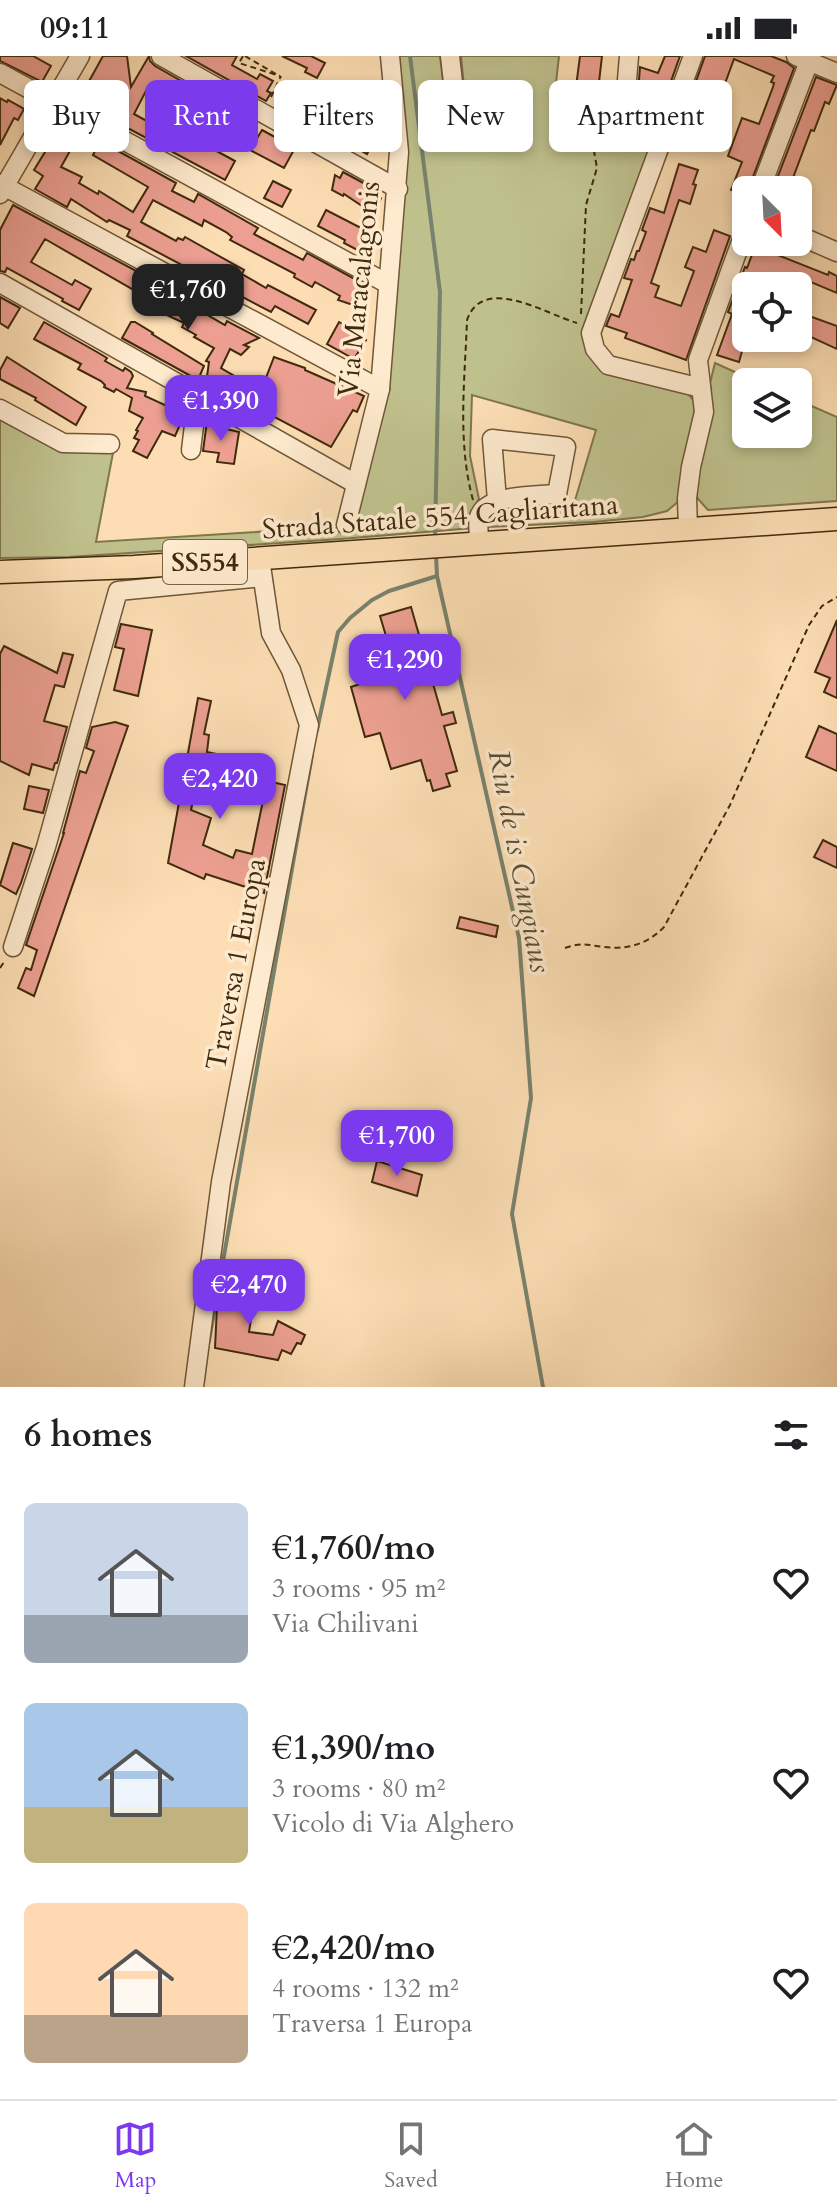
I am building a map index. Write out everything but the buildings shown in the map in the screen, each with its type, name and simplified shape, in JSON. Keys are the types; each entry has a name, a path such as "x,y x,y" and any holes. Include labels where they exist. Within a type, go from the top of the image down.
{"main road":[{"name":"Strada Statale 554 Cagliaritana","path":"0,572 261,568 410,549 837,519"}],"street":[{"path":"66,80 80,56"},
{"path":"161,56 398,189"},
{"name":"Via Maracalagonis","path":"346,525 380,389 398,189 399,152 390,56"},
{"path":"450,56 453,80"},
{"path":"627,80 629,56"},
{"path":"684,80 693,56"},
{"path":"765,176 805,58 837,73"},
{"path":"0,73 24,85"},
{"path":"129,142 388,284"},
{"path":"24,151 2,188 380,389"},
{"path":"658,152 588,325 595,349 608,365 701,388"},
{"path":"812,241 837,252"},
{"path":"688,529 687,498 691,467 704,412 698,360 736,256"},
{"path":"0,283 356,484"},
{"path":"191,450 198,393"},
{"path":"0,409 63,443 110,444"},
{"path":"474,544 481,514 497,500 557,494 566,447 492,439 497,500"},
{"path":"13,947 46,847 118,591 261,568"},
{"name":"Traversa 1 Europa","path":"194,1387 221,1182 309,725 291,670 271,633 261,568"}],"path":[{"path":"244,56 281,76 239,63 244,56"},
{"path":"271,97 281,76"},
{"path":"481,514 476,510 464,457 467,320 470,311 484,300 496,297 512,299 588,325 586,205 597,168 594,152"},
{"path":"565,948 588,943 602,947 639,945 652,939 664,927 730,805 809,625 822,606 837,597"}],"green space":[{"path":"399,56 440,56 443,80 418,80 418,152 533,152 533,80 463,80 461,56 559,56 556,80 549,80 549,152 650,152 588,349 684,389 694,401 699,402 679,501 667,511 643,517 487,527 486,520 573,507 596,430 472,395 470,456 479,499 471,512 473,528 69,557 0,558 0,416 60,450 113,453 96,542 320,528 355,529 384,388 406,153"},
{"path":"715,363 732,371 732,448 812,448 812,406 837,417 837,501 708,510 696,493 709,387"}],"waterway":[{"name":"Riu de is Cungiaus","path":"410,56 440,292 435,538"},
{"name":"Riu de is Cungiaus","path":"436,555 437,576 519,938 531,1098 512,1214 543,1387"},
{"path":"317,730 338,632 372,600 389,591 437,576"},
{"path":"209,1341 312,755"}]}
